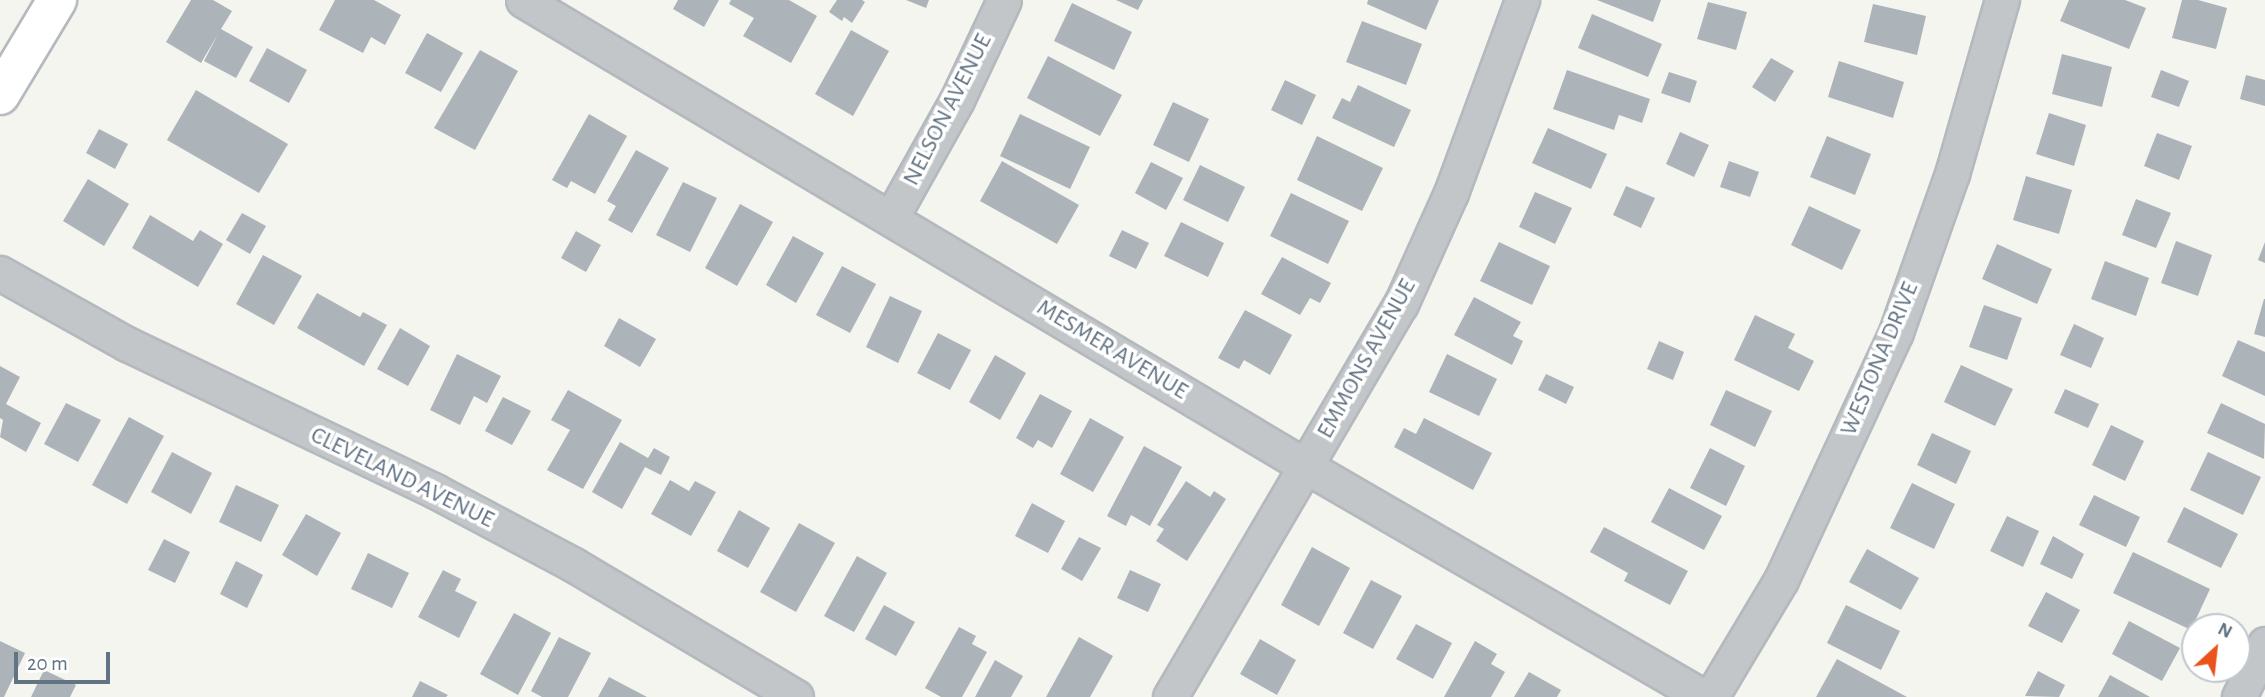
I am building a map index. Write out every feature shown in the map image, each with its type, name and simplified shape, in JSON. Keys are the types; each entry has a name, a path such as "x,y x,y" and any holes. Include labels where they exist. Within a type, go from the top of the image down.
{"main road":[{"path":"0,95 57,0"}],"street":[{"name":"MESMER AVENUE","path":"523,0 1307,467 1703,697"},
{"name":"NELSON AVENUE","path":"891,218 957,100 1004,0"},
{"name":"EMMONS AVENUE","path":"1170,697 1401,304 1451,193 1494,81 1521,0"},
{"name":"WESTONA DRIVE","path":"1711,697 1781,580 1896,332 1952,174 2001,0"},
{"name":"CLEVELAND AVENUE","path":"0,273 127,344 435,491 574,565 796,697"},
{"path":"2239,697 2265,644"}],"building":[{"path":"191,0 213,0 232,11 221,29 253,47 236,78 204,61 218,34 201,63 166,42"},
{"path":"335,0 374,0 401,15 385,45 371,37 363,53 319,30"},
{"path":"678,0 719,0 704,27 673,9"},
{"path":"731,0 789,0 817,16 791,63 743,36 754,18 729,4"},
{"path":"837,0 865,2 852,23 844,17 842,21 829,12"},
{"path":"906,0 929,0 926,8"},
{"path":"1116,0 1143,0 1138,10"},
{"path":"1368,0 1439,0 1426,30 1367,4"},
{"path":"1597,0 1661,0 1653,22"},
{"path":"2069,0 2125,0 2146,8 2129,49 2060,21"},
{"path":"2182,0 2198,0 2227,8 2216,49 2172,38"},
{"path":"1708,2 1747,12 1736,50 1697,39"},
{"path":"1072,3 1132,32 1114,70 1054,41"},
{"path":"1873,4 1926,16 1917,55 1864,42"},
{"path":"1592,14 1662,44 1648,77 1578,48"},
{"path":"1362,21 1422,44 1406,85 1346,62"},
{"path":"851,30 889,51 853,116 815,94"},
{"path":"427,33 463,53 441,92 405,73"},
{"path":"267,48 307,70 289,103 249,81"},
{"path":"480,50 518,71 475,150 434,128"},
{"path":"2062,54 2112,67 2102,107 2052,94"},
{"path":"1048,56 1122,95 1100,136 1027,98"},
{"path":"1771,58 1794,71 1775,102 1752,87"},
{"path":"1839,61 1904,82 1893,118 1828,97"},
{"path":"1567,70 1650,99 1642,123 1619,115 1614,130 1553,109"},
{"path":"2161,70 2189,81 2179,107 2151,97"},
{"path":"1669,72 1697,81 1690,103 1661,93"},
{"path":"2246,75 2265,80 2265,106 2240,99"},
{"path":"1285,80 1316,95 1302,125 1271,110"},
{"path":"1358,85 1411,110 1394,147 1332,118 1342,98 1350,102"},
{"path":"196,90 288,144 259,193 167,140"},
{"path":"1173,102 1209,119 1189,162 1153,145"},
{"path":"2049,113 2086,125 2074,166 2036,154"},
{"path":"589,114 627,136 595,194 571,181 567,188 552,180"},
{"path":"1020,114 1090,147 1070,189 1000,156"},
{"path":"1548,128 1607,154 1591,189 1532,163"},
{"path":"99,129 128,144 115,169 86,153"},
{"path":"1680,132 1709,145 1694,177 1666,164"},
{"path":"2157,133 2192,146 2179,180 2144,166"},
{"path":"1317,136 1383,168 1362,211 1297,180"},
{"path":"1827,136 1871,154 1855,195 1810,177"},
{"path":"636,150 669,168 632,233 608,220 616,206 607,201"},
{"path":"1002,161 1079,205 1057,244 980,201"},
{"path":"1729,161 1759,172 1750,197 1720,187"},
{"path":"1151,162 1183,178 1166,210 1135,193"},
{"path":"1200,165 1245,187 1228,222 1183,200"},
{"path":"2026,176 2072,190 2059,234 2013,220"},
{"path":"88,179 129,204 104,246 63,221"},
{"path":"683,182 717,198 690,252 656,235"},
{"path":"1626,186 1655,198 1641,228 1613,215"},
{"path":"1535,192 1572,208 1555,244 1519,227"},
{"path":"1291,193 1349,221 1328,264 1270,236"},
{"path":"2136,199 2171,213 2156,248 2122,235"},
{"path":"740,204 773,222 737,286 705,268"},
{"path":"1809,206 1861,230 1842,270 1791,245"},
{"path":"242,213 266,226 250,254 226,240"},
{"path":"150,215 193,241 200,230 223,244 198,287 132,248"},
{"path":"1181,222 1224,243 1208,277 1164,256"},
{"path":"1122,230 1149,243 1136,269 1109,256"},
{"path":"576,231 601,245 586,272 561,258"},
{"path":"793,236 824,253 796,303 766,285"},
{"path":"2176,241 2212,255 2198,296 2161,283"},
{"path":"1499,242 1550,266 1532,305 1480,281"},
{"path":"2265,242 2265,263 2258,260"},
{"path":"1997,244 2052,269 2037,304 1982,279"},
{"path":"263,255 302,276 274,325 236,304"},
{"path":"1282,257 1331,283 1320,303 1310,298 1300,315 1261,294"},
{"path":"2105,261 2149,278 2136,316 2091,299"},
{"path":"842,266 876,284 850,333 816,315"},
{"path":"317,293 360,317 363,312 387,325 364,366 297,328"},
{"path":"890,296 922,311 898,363 866,347"},
{"path":"1474,297 1521,322 1513,336 1523,341 1512,365 1454,335"},
{"path":"2265,299 2265,337 2254,334"},
{"path":"1984,305 2022,318 2007,360 1969,347"},
{"path":"1245,310 1292,335 1270,375 1244,360 1239,369 1218,358"},
{"path":"1755,315 1795,334 1788,348 1814,361 1799,391 1734,360"},
{"path":"619,318 656,339 640,367 604,346"},
{"path":"2074,324 2104,338 2091,368 2060,355"},
{"path":"400,328 430,346 408,386 377,369"},
{"path":"938,333 971,350 950,390 917,373"},
{"path":"2238,340 2265,352 2265,396 2222,376"},
{"path":"1659,341 1684,352 1673,380 1647,369"},
{"path":"457,354 501,376 487,403 474,396 460,425 430,410"},
{"path":"1447,354 1497,379 1479,416 1429,392"},
{"path":"995,355 1026,373 1000,420 969,402"},
{"path":"1961,365 2013,389 1995,426 1944,402"},
{"path":"0,366 20,377 6,404 41,423 26,452 0,437 3,420 0,418"},
{"path":"1546,374 1574,387 1566,404 1538,390"},
{"path":"2065,389 2099,404 2088,428 2054,413"},
{"path":"568,390 622,420 583,489 547,470 570,430 551,420"},
{"path":"1726,390 1772,411 1755,447 1710,425"},
{"path":"1040,394 1072,411 1052,448 1038,440 1033,448 1016,438"},
{"path":"503,397 531,411 512,445 485,431"},
{"path":"66,403 101,420 78,462 44,444"},
{"path":"2221,403 2265,424 2264,459 2207,433"},
{"path":"129,417 164,436 127,504 92,485"},
{"path":"1090,418 1124,437 1093,492 1060,474"},
{"path":"1424,418 1492,453 1473,490 1394,447 1404,428 1416,434"},
{"path":"2111,425 2144,441 2125,481 2092,465"},
{"path":"1932,433 1971,451 1956,484 1917,465"},
{"path":"620,442 648,458 654,448 670,457 661,475 645,467 622,509 592,492"},
{"path":"1144,446 1182,467 1150,526 1131,515 1126,526 1107,516"},
{"path":"1710,448 1745,466 1726,506 1690,488"},
{"path":"172,452 212,473 191,514 151,492"},
{"path":"2208,452 2261,477 2243,515 2190,490"},
{"path":"670,480 689,491 695,481 716,492 691,536 651,514"},
{"path":"1186,481 1210,497 1214,491 1226,499 1187,561 1156,541 1164,529 1157,525"},
{"path":"1912,483 1955,504 1934,549 1890,528"},
{"path":"236,485 279,505 261,542 219,522"},
{"path":"1669,488 1722,516 1704,550 1651,522"},
{"path":"2094,495 2140,517 2126,547 2079,525"},
{"path":"1032,503 1065,521 1048,553 1015,536"},
{"path":"2184,507 2238,534 2221,568 2167,542"},
{"path":"739,510 770,528 748,568 717,551"},
{"path":"306,514 341,533 317,576 282,555"},
{"path":"2007,516 2039,531 2023,567 1990,551"},
{"path":"799,523 835,543 796,612 760,592"},
{"path":"1604,527 1688,571 1670,605 1624,581 1628,573 1590,552"},
{"path":"2053,536 2084,554 2072,579 2040,564"},
{"path":"1079,537 1101,548 1082,581 1061,569"},
{"path":"164,539 190,552 175,583 148,570"},
{"path":"1312,547 1350,568 1319,626 1281,605"},
{"path":"1867,549 1919,578 1901,610 1849,582"},
{"path":"2133,552 2210,589 2199,613 2181,613 2181,625 2113,593"},
{"path":"368,553 409,573 392,608 351,589"},
{"path":"857,556 887,573 854,632 824,616"},
{"path":"236,561 263,575 247,608 220,594"},
{"path":"443,570 461,579 455,591 477,602 459,638 418,617"},
{"path":"1130,570 1161,584 1148,612 1117,598"},
{"path":"1371,580 1402,596 1373,649 1343,633"},
{"path":"2046,592 2080,610 2062,643 2028,626"},
{"path":"884,605 915,622 896,656 865,639"},
{"path":"1846,605 1900,631 1881,670 1827,643"},
{"path":"514,613 551,633 518,695 480,674"},
{"path":"2129,621 2180,648 2162,681 2112,654"},
{"path":"1416,624 1452,643 1433,679 1396,659"},
{"path":"959,627 976,636 972,644 987,652 962,697 941,697 925,688"},
{"path":"559,637 591,653 568,697 542,697 531,691"},
{"path":"1079,637 1113,656 1090,697 1046,697"},
{"path":"1260,639 1296,660 1277,695 1240,674"},
{"path":"0,641 25,653 4,697 0,697"},
{"path":"1475,641 1497,654 1491,664 1505,672 1491,697 1444,697"},
{"path":"1837,659 1907,697 1816,697"},
{"path":"995,660 1023,676 1011,697 975,697"},
{"path":"44,670 76,685 70,697 31,697"},
{"path":"2038,671 2065,685 2059,697 2025,696"},
{"path":"1529,672 1561,690 1557,697 1514,697"},
{"path":"2110,675 2150,697 2098,697"},
{"path":"609,677 647,697 598,697"},
{"path":"420,681 448,695 412,697"}]}
